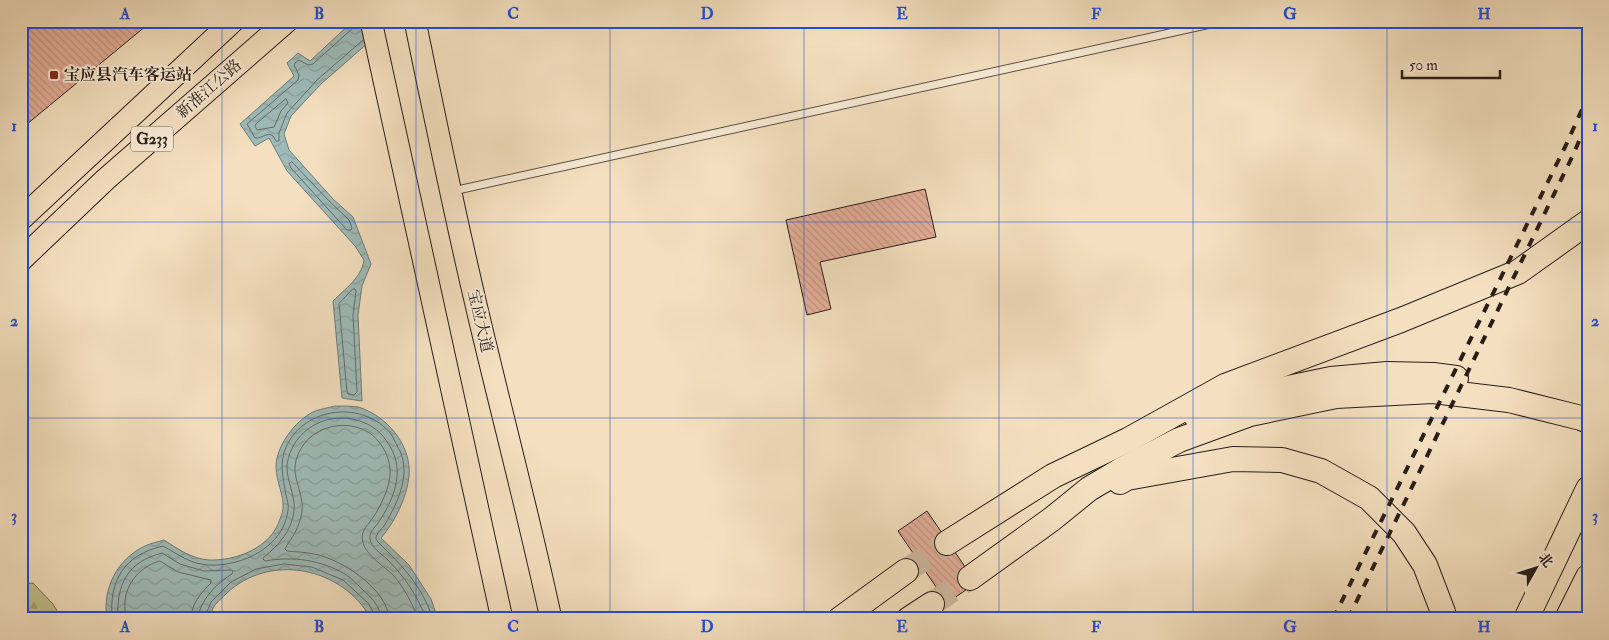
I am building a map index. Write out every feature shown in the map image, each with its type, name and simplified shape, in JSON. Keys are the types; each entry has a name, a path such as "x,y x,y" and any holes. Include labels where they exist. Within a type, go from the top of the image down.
{"highway":[{"name":"新淮江公路","path":"21,219 233,21"},
{"name":"新淮江公路","path":"21,260 106,179 287,21"},
{"path":"947,543 1053,476 1128,440 1225,386 1402,320 1518,272 1588,222"},
{"path":"1128,440 1249,396 1331,379 1387,374 1509,400 1588,420"},
{"path":"970,578 1090,489 1121,470 1179,440 1250,414 1336,396 1433,383 1512,386 1588,406"},
{"path":"1052,519 1127,478 1233,459 1282,460 1321,471 1369,498 1404,533 1425,565 1444,619"},
{"path":"1526,619 1588,489"},
{"path":"840,619 906,571"},
{"path":"1567,619 1588,577"},
{"path":"909,619 932,604"}],"main road":[{"path":"371,21 502,619"},
{"name":"宝应大道","path":"415,21 478,315 535,543 551,619"}],"lane":[{"path":"450,191 1224,21"}],"green space":[{"path":"33,583 53,604 62,619 21,619 21,584"}],"water":[{"path":"353,21 393,21 321,84 291,116 284,134 289,150 333,199 353,217 371,264 362,286 358,315 362,401 342,398 333,301 360,272 364,260 355,246 287,171 269,138 255,146 240,124 294,76 287,63 298,53 310,61"},
{"path":"335,406 358,407 368,411 387,424 402,443 409,464 408,484 400,509 381,538 409,565 431,599 438,619 371,619 358,601 343,587 324,577 304,571 283,570 263,573 243,581 216,604 209,619 107,619 107,597 109,586 114,576 127,559 145,546 164,540 197,558 219,560 251,551 269,538 280,519 283,509 276,467 279,451 283,443 293,428 306,416 315,411"}],"building":[{"name":"宝应县汽车客运站","path":"21,21 152,21 21,129"},
{"path":"925,189 936,237 820,262 831,309 807,315 786,220"},
{"path":"927,511 976,583 947,603 898,531"}],"tunnel":[{"path":"906,571 947,543"},
{"path":"932,604 970,578"}],"railway":[{"path":"1333,619 1566,145 1588,96"},
{"path":"1348,619 1573,155 1588,120"}],"place":[{"name":"宝应县汽车客运站","path":"54,75"}]}
